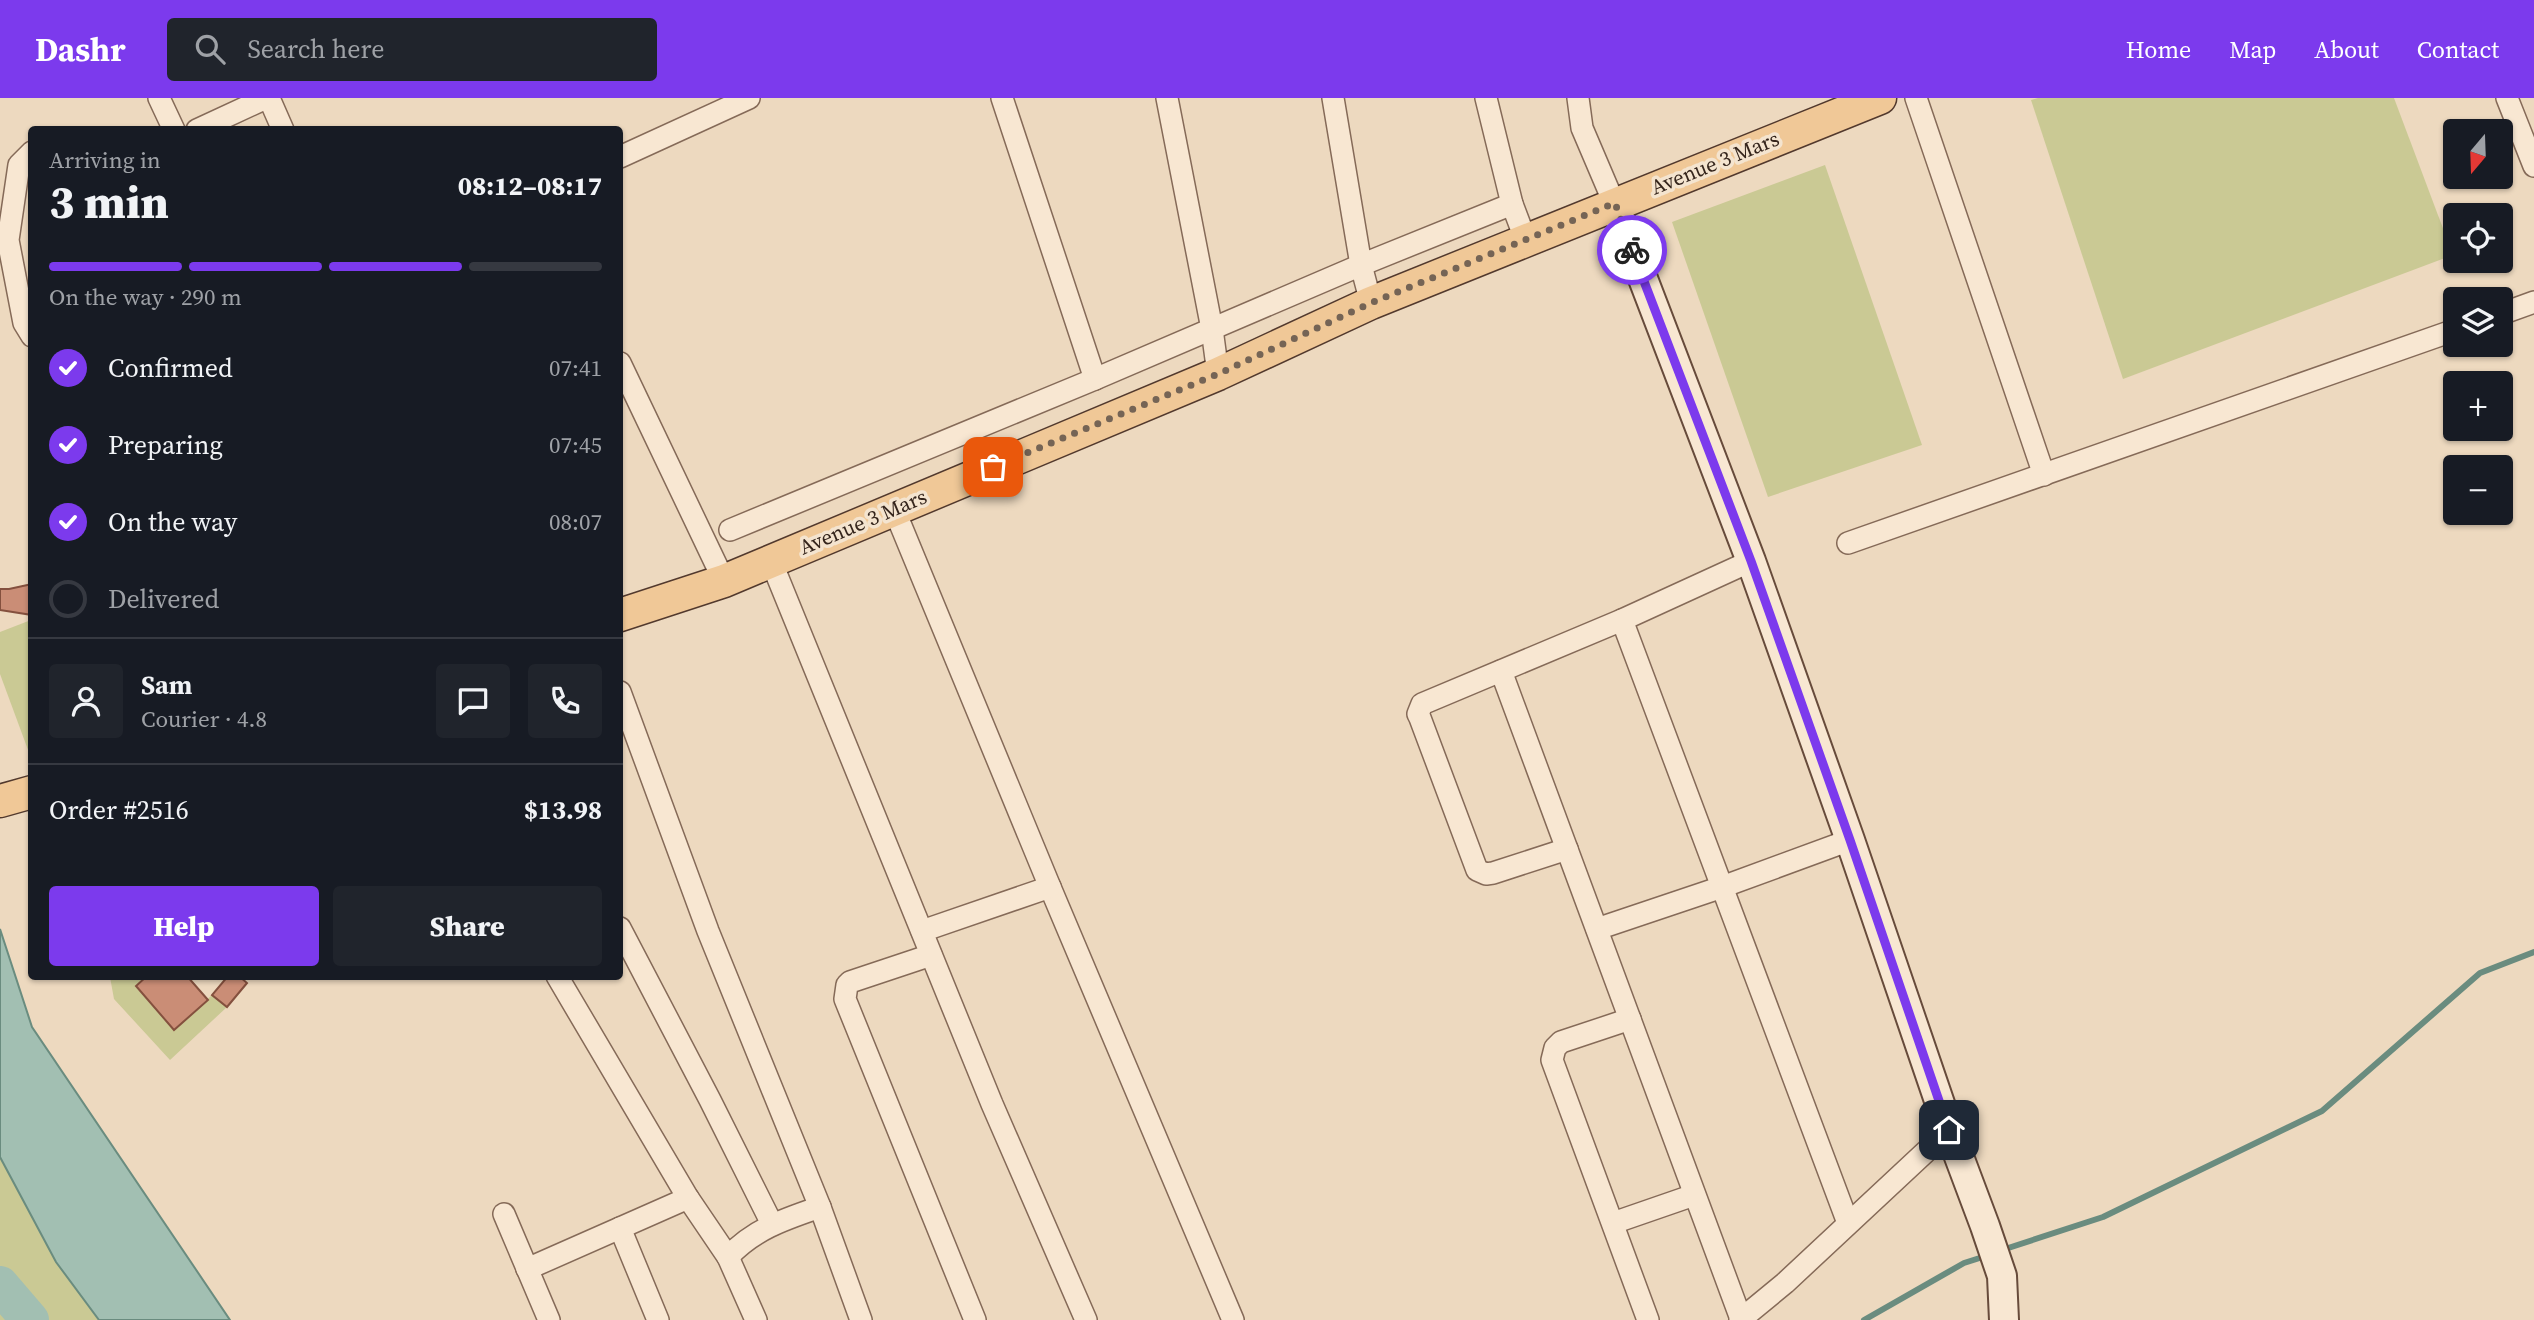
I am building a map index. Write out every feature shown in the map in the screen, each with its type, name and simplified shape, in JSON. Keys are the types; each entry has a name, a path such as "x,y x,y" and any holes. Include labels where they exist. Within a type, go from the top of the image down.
{"main road":[{"name":"Avenue 3 Mars","path":"623,614 723,581 1218,374 1371,303 1880,98"}],"street":[{"path":"159,98 172,126"},
{"path":"206,126 267,98 281,126"},
{"path":"623,156 749,98"},
{"path":"1002,98 1095,379"},
{"path":"1167,98 1212,329 1218,374"},
{"path":"1333,98 1361,265 1371,303"},
{"path":"1486,98 1512,204 1526,241"},
{"path":"1578,98 1582,128 1615,203 1751,561 1985,1226 2002,1276 2004,1320"},
{"path":"1916,98 2044,475"},
{"path":"2507,98 2534,166"},
{"path":"27,167 8,240 24,323 28,330"},
{"path":"730,530 1512,204"},
{"path":"2513,310 2534,302"},
{"path":"1848,543 2443,334"},
{"path":"623,369 723,581"},
{"path":"894,509 1233,1320"},
{"path":"771,561 992,1104 1086,1320"},
{"path":"1567,849 1486,874 1477,870 1418,714 1423,704 1622,620 1751,561"},
{"path":"1622,620 1848,1223"},
{"path":"1501,671 1740,1319 1785,1283 1949,1130"},
{"path":"623,700 708,931 820,1207 861,1320"},
{"path":"1597,929 1850,840"},
{"path":"922,931 1050,887"},
{"path":"623,934 772,1224"},
{"path":"931,955 850,982 845,999 975,1320"},
{"path":"559,980 688,1198 728,1257 756,1320"},
{"path":"1630,1019 1560,1042 1552,1054 1553,1066 1648,1320"},
{"path":"1612,1223 1694,1195"},
{"path":"527,1269 688,1198"},
{"path":"728,1257 741,1243 772,1224 820,1207"},
{"path":"504,1214 549,1320"},
{"path":"620,1228 658,1320"}],"shaded area":[{"path":"2394,98 2443,228 2443,259 2123,379 2031,100"},
{"path":"1825,165 1922,445 1768,497 1672,222"},
{"path":"28,621 28,750 0,674 0,632"},
{"path":"0,929 32,1027 230,1320 99,1320 56,1262 0,1157"},
{"path":"111,980 144,980 136,987 174,1030 212,995 227,1007 170,1060 114,999"},
{"path":"0,1157 56,1262 99,1320 0,1320"}],"building":[{"path":"28,585 28,614 0,610 0,589"},
{"path":"143,980 190,980 208,1000 174,1030 136,986"},
{"path":"225,980 244,980 247,983 227,1007 212,995"}],"waterway":[{"path":"1999,1251 2103,1217 2322,1111 2480,973 2534,952"},
{"path":"1864,1320 1964,1263 1986,1256"},
{"path":"0,1285 30,1320"}],"way so far":[{"path":"993,467 1218,374 1371,303 1615,203 1632,250"}],"route":[{"path":"1632,250 1751,561 1949,1130"}]}
